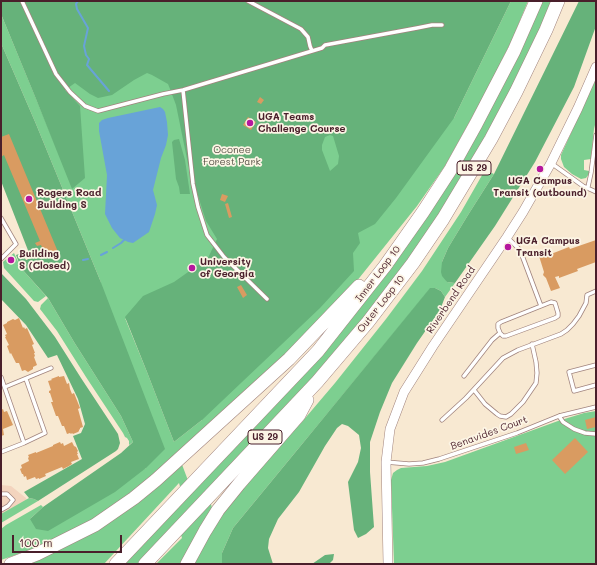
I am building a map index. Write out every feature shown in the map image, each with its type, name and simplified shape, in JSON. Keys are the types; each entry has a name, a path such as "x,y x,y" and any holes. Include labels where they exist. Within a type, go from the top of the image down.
{"highway":[{"name":"Inner Loop 10","path":"116,564 318,351 385,266 451,169 514,51 536,1"},
{"name":"Outer Loop 10","path":"145,564 317,382 368,322 413,263 443,219 492,139 546,30 558,1"},
{"path":"12,564 37,554 95,525 134,498 156,480 289,359 323,325 358,288 423,212"},
{"path":"187,564 218,510 299,415 317,382"}],"street":[{"name":"Riverbend Road","path":"388,564 386,462 390,429 404,392 523,212 578,108 596,67"}],"lane":[{"path":"22,1 56,74 70,92 85,106 98,111 183,90 322,48 325,45 432,25 442,25"},
{"path":"248,1 301,29 308,37 312,51"},
{"path":"183,90 193,184 198,207 207,235 224,257 267,299"},
{"path":"588,187 596,135"},
{"path":"550,163 583,186 596,192"},
{"path":"1,218 16,244 1,259"},
{"path":"507,238 520,250 541,306"},
{"path":"442,420 474,390 503,358 518,350 561,334 567,330 579,316 586,303 587,295 596,291"},
{"path":"551,302 554,303 558,316 506,336 503,336 500,333 498,324 501,322 541,306 551,302"},
{"path":"464,376 492,340 500,333"},
{"path":"474,390 485,404 500,416 506,417 511,414 523,402 536,383 536,362 532,344"},
{"path":"596,365 569,372 574,390 596,385"},
{"path":"5,387 51,368"},
{"path":"1,377 24,443"},
{"path":"1,452 45,433 26,379"},
{"name":"Benavides Court","path":"386,462 409,464 423,463 439,459 510,435 559,416 596,407"},
{"path":"559,416 563,422 574,429 585,433 596,434"},
{"path":"1,494 7,494 13,500 8,506 1,510"}],"shaded area":[{"path":"1,485 11,486 26,498 27,501 1,518"}],"green space":[{"name":"Oconee Forest Park","path":"1,1 511,1 454,118 396,198 375,224 358,233 360,243 353,253 354,271 320,308 202,420 174,442 125,317 143,296 174,282 208,258 217,239 206,221 188,164 176,105 168,84 147,73 112,95 98,98 75,83 65,90 80,106 85,178 72,189 1,14","holes":["330,135 333,136 339,156 338,164 330,171 322,150 322,145 325,137"]},
{"name":"Oconee Forest Park","path":"2,1 454,118 511,1 528,1 512,40 486,92 445,166 417,206 356,282 316,326 178,454 192,491 401,253 542,1 553,1 540,32 483,143 425,236 375,304 321,370 207,490 216,522 276,449 301,423 335,383 386,319 422,271 461,212 485,170 494,174 448,248 442,262 447,282 455,283 445,297 441,291 435,288 430,289 233,528 222,553 222,564 156,564 182,538 177,522 139,564 122,564 184,500 179,483 104,564 25,564 113,518 155,489 174,471 118,505 50,543 1,560 1,529 6,525 41,505 43,507 30,519 146,468 100,280 1,43 1,14 73,188","holes":["125,318 202,420 174,442"]},
{"path":"579,1 596,1 596,26 574,87 535,162 495,226 455,283 447,282 442,276 441,272 442,262 448,248 494,174"},
{"path":"1,43 100,280 165,449 146,468 115,492 48,531 36,529 30,519 43,507 121,453 133,442 121,416 48,298 21,268 16,255 22,253 26,260 31,258 1,181"},
{"path":"596,78 596,121 591,159 584,160 584,170 589,171 589,174 586,178 581,179 564,167 561,155"},
{"path":"179,139 185,160 190,194 180,194 176,179 172,142"},
{"path":"14,253 21,268 46,296 38,302 34,301 4,268 3,262"},
{"path":"1,273 26,299 55,337 118,434 120,443 116,451 38,501 29,498 24,492 82,459 73,436 81,433 85,424 78,399 57,355 48,358 26,325 1,299"},
{"path":"430,288 435,288 441,291 445,297 440,310 392,383 370,442 370,472 374,527 366,534 358,538 354,530 348,482 358,462 361,448 359,435 348,426 342,424 337,428 325,446 299,492 278,519 269,539 268,548 273,564 222,564 222,553 233,528"},
{"path":"48,298 121,416 133,442 129,445 129,441 57,331 40,309 41,305"},
{"path":"596,411 596,564 394,564 391,480 393,473 401,468 427,466 445,462 558,421"},
{"path":"29,498 38,501 1,523 1,514"},
{"path":"334,554 333,560 329,564 312,564 325,555"}],"water":[{"path":"160,107 165,112 168,135 153,190 157,205 155,214 149,232 133,243 128,242 120,238 112,228 105,214 107,175 99,131 99,123 108,118"}],"building":[{"path":"260,97 264,100 261,104 257,102"},
{"path":"248,117 256,122 251,130 243,125"},
{"name":"Rogers Road Building S","path":"9,134 58,252 46,257 41,245 37,246 35,243 40,241 4,155 1,157 1,137"},
{"path":"222,194 228,196 225,202 220,200"},
{"path":"228,203 232,217 229,218 225,204"},
{"path":"596,240 596,262 559,278 559,276 555,277 560,288 551,291 546,278 543,275 544,272 539,256 547,253 549,257 551,254 569,247 570,249"},
{"path":"241,285 247,295 243,298 237,287"},
{"path":"19,318 23,328 27,328 34,344 32,345 37,365 28,372 25,370 22,371 19,363 16,363 11,353 10,354 7,346 9,345 5,337 7,334 3,325 13,319 15,320"},
{"path":"59,376 64,376 67,384 69,383 72,394 74,393 80,408 78,409 83,427 80,428 78,432 73,434 67,434 58,416 56,416 51,402 53,402 49,393 51,390 48,381"},
{"path":"3,409 4,412 7,411 13,425 3,429 4,435 1,436 1,410"},
{"path":"596,417 596,427 587,429 585,420"},
{"path":"575,438 588,452 565,474 552,460"},
{"path":"60,442 61,444 63,443 64,446 72,442 78,451 77,454 79,459 71,462 72,464 63,469 62,467 45,474 46,476 39,479 36,479 35,477 27,480 26,476 24,477 20,469 22,468 21,465 29,461 28,455"},
{"path":"526,443 529,450 516,454 514,447"}],"waterway":[{"path":"78,1 76,4 77,9 88,28 84,46 86,55 89,59 87,65 109,91"},
{"path":"113,248 124,240"},
{"path":"101,255 107,252"},
{"path":"83,260 88,259"}],"place":[{"name":"UGA Teams Challenge Course","path":"250,123"},
{"name":"UGA Campus Transit (outbound)","path":"540,169"},
{"name":"Rogers Road Building S","path":"29,199"},
{"name":"UGA Campus Transit","path":"508,247"},
{"name":"Building S (Closed)","path":"11,260"},
{"name":"University of Georgia","path":"192,268"}]}
